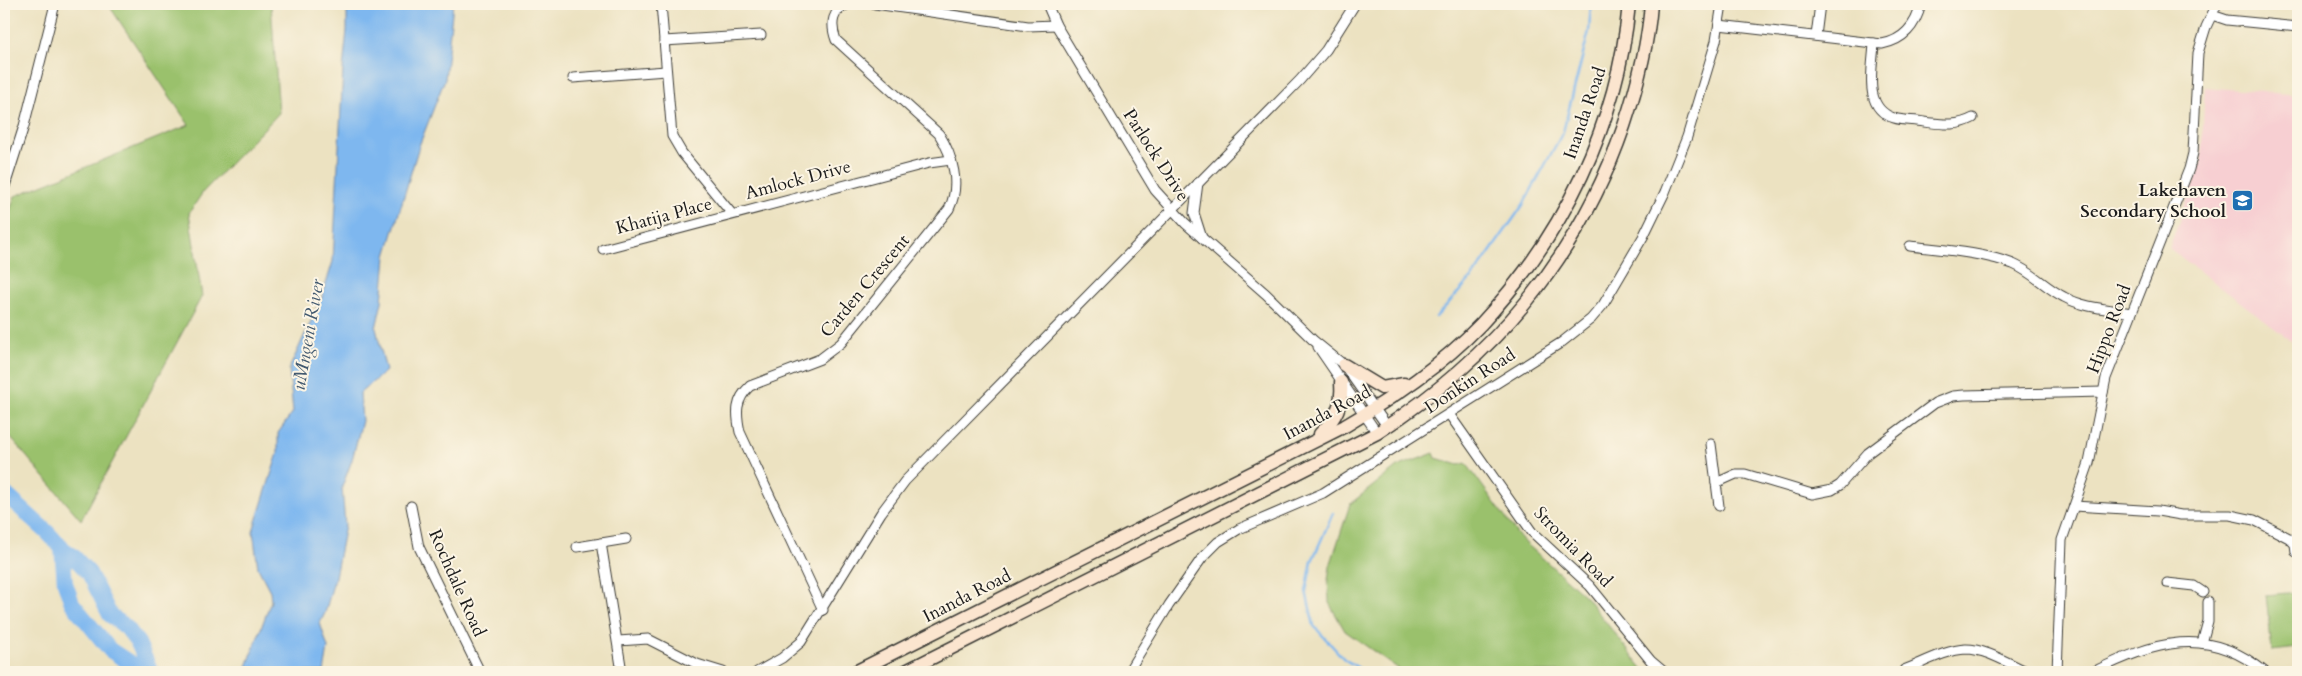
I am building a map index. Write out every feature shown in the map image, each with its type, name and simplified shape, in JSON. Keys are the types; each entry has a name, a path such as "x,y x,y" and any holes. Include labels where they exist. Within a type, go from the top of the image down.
{"main road":[{"name":"Inanda Road","path":"855,672 1313,442 1376,408 1415,380 1481,324 1520,278 1558,221 1583,173 1608,111 1627,32 1630,4"},
{"path":"904,672 1382,430 1432,395 1486,348 1535,293 1564,252 1592,204 1614,155 1630,109 1642,64 1651,4"},
{"path":"1344,365 1382,388 1390,388 1415,380"},
{"path":"1313,442 1336,416 1342,396 1341,382"}],"street":[{"path":"4,188 24,126 55,4"},
{"name":"Amlock Drive","path":"661,4 672,136 682,153 732,214 929,163 951,160"},
{"name":"Carden Crescent","path":"823,610 740,432 737,405 743,392 750,386 820,359 842,343 948,209 954,199 955,188 947,146 931,125 836,40 832,24 834,15 838,10 849,4"},
{"path":"875,4 1028,26 1056,25"},
{"name":"Parlock Drive","path":"1047,4 1056,25 1155,190 1171,210 1266,294 1313,340 1344,365 1376,408 1382,430"},
{"path":"760,672 794,650 823,610 881,513 905,481 1307,73 1341,30 1356,4"},
{"name":"Donkin Road","path":"1128,672 1202,558 1218,542 1245,526 1322,493 1576,332 1603,305 1643,237 1665,192 1687,137 1719,25 1722,4"},
{"path":"1816,36 1820,4"},
{"path":"1719,25 1874,43 1889,42 1905,34 1915,22 1921,4"},
{"name":"Hippo Road","path":"2058,672 2060,555 2062,540 2089,463 2106,378 2189,169 2193,153 2198,53 2204,32 2217,4"},
{"path":"2212,15 2227,20 2298,27"},
{"path":"664,41 761,35"},
{"path":"1874,43 1871,87 1876,103 1882,111 1895,118 1952,125 1964,123 1973,118"},
{"path":"573,78 666,71"},
{"path":"1198,183 1194,213 1202,238"},
{"name":"Khatija Place","path":"603,249 732,214"},
{"path":"1910,246 1954,251 2002,260 2029,272 2057,293 2070,300 2131,313"},
{"name":"Parlock Drive","path":"1313,340 1364,414 1382,430"},
{"path":"1716,483 1736,474 1745,474 1800,491 1822,493 1840,485 1874,448 1944,399 1964,395 2103,392"},
{"name":"Stromia Road","path":"1449,414 1532,532 1590,586 1651,661 1664,672"},
{"path":"1710,444 1719,506"},
{"name":"Rochdale Road","path":"411,506 419,547 480,672"},
{"path":"2074,506 2158,511 2181,515 2230,515 2254,520 2289,538 2295,544 2296,552"},
{"path":"577,547 626,539"},
{"path":"601,543 622,672"},
{"path":"2167,583 2194,586 2203,592"},
{"path":"2202,643 2208,621 2208,602"},
{"path":"618,641 648,639 697,664 723,672"},
{"path":"2094,672 2136,652 2160,644 2180,641 2221,647 2265,672"},
{"path":"1904,670 1950,652 1966,649 1988,654 2028,672"}],"shaded area":[{"name":"Lakehaven Secondary School","path":"2205,87 2298,95 2298,346 2169,248 2201,163"}],"green space":[{"path":"108,4 271,4 279,113 203,192 189,213 202,296 81,520 4,430 4,227 15,196 189,125"},
{"path":"1434,453 1436,458 1459,465 1466,463 1520,538 1586,597 1645,672 1403,672 1345,631 1329,603 1328,580 1330,566 1350,504 1397,467"},
{"path":"2298,592 2298,648 2272,651 2266,595"}],"water":[{"name":"uMngeni River","path":"347,4 453,4 445,79 419,146 386,256 382,302 376,328 386,371 360,393 362,421 352,460 342,487 345,525 335,577 325,613 320,623 328,648 324,672 245,672 271,601 270,591 258,568 253,531 278,453 278,433 293,412 289,369 322,297 333,261"}],"waterway":[{"path":"1436,317 1474,275 1523,205 1563,132 1589,31 1591,4"},
{"path":"4,493 62,548 65,583 72,603 110,650 133,665 140,672"},
{"path":"1333,513 1312,561 1306,591 1314,626 1344,659 1365,672"},
{"path":"62,548 73,556 89,573 110,615 127,628 138,643 151,672"}],"place":[{"name":"Lakehaven Secondary School","path":"2242,200"}]}
